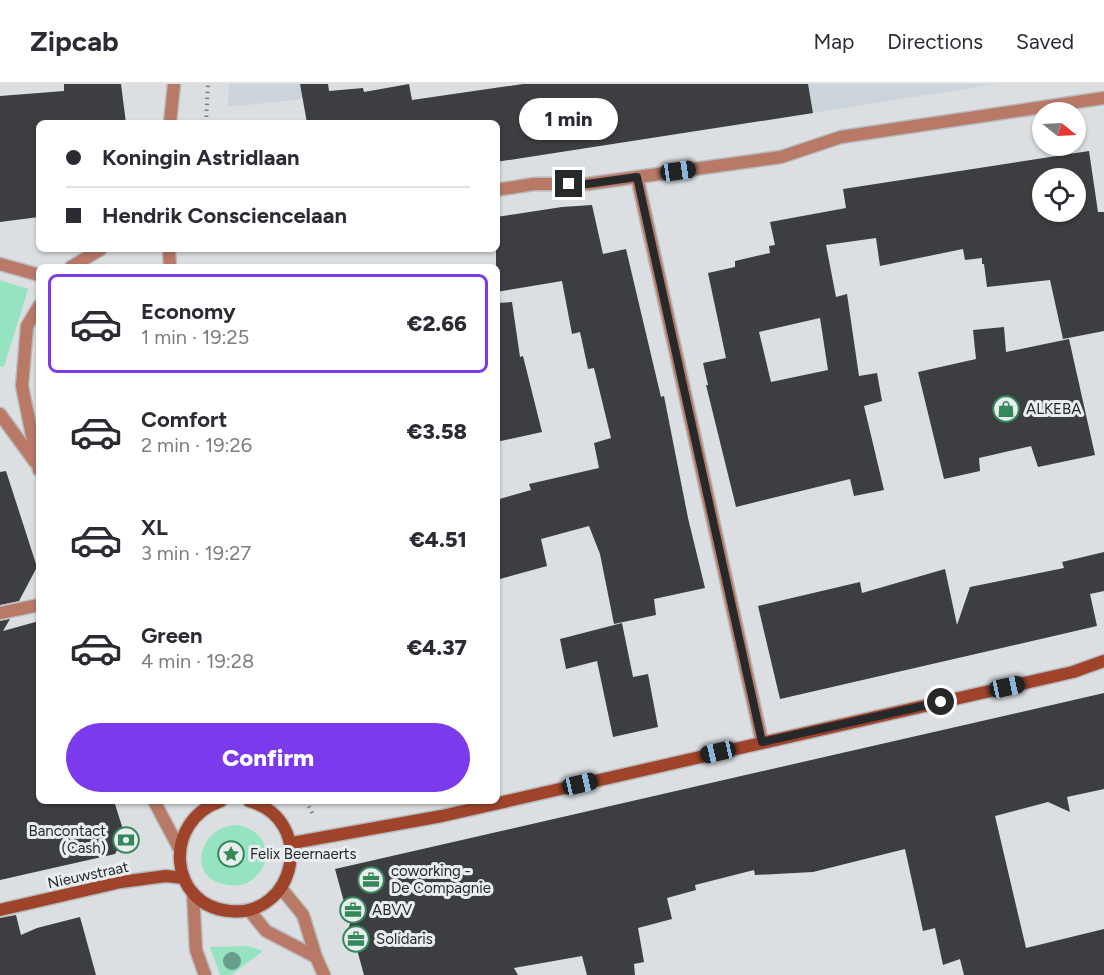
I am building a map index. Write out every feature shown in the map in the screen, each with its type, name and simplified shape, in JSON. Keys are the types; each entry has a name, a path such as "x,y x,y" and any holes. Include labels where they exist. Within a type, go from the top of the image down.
{"main road":[{"path":"500,803 1073,672 1104,661"},
{"path":"211,804 195,816 184,831 179,848 179,863 184,878 193,893 209,905 229,911 249,910 267,902 281,888 289,872 292,843 282,823 259,804"},
{"path":"292,843 442,816 494,804"},
{"name":"Nieuwstraat","path":"0,910 121,882 166,876 184,878"}],"street":[{"path":"170,120 174,84"},
{"path":"500,189 534,184 587,184 781,157 841,137 1104,98"},
{"path":"637,177 762,742"},
{"path":"76,264 96,252"},
{"path":"0,264 36,274"},
{"path":"36,311 27,326 22,386 36,458"},
{"path":"0,414 36,465"},
{"path":"0,613 36,605"},
{"path":"156,804 179,848"},
{"path":"281,888 303,915 320,966"},
{"path":"193,893 196,950 205,975"},
{"path":"249,910 266,931 320,966"},
{"path":"309,975 320,966"}],"path":[{"path":"206,120 208,84"}],"shaded area":[{"path":"229,84 328,84 330,96 228,107"},
{"path":"721,84 996,84 718,128"}],"green space":[{"path":"0,280 28,289 4,367 0,366"},
{"path":"237,825 252,830 261,839 265,849 265,860 261,871 253,879 242,884 228,885 215,881 206,874 202,864 202,854 213,834 223,828"},
{"path":"248,946 263,951 231,975 220,975 210,947"}],"building":[{"path":"64,84 121,84 126,120 36,120 36,217 0,222 0,96 64,91"},
{"path":"300,84 328,84 329,91 363,88 364,92 409,84 412,100 523,84 808,84 813,113 500,161 500,120 306,120"},
{"path":"1086,151 1089,151 1098,212 1104,212 1104,331 1063,339 1050,280 987,287 982,258 965,260 963,249 880,266 876,238 826,245 836,297 847,294 859,376 877,373 882,401 864,406 884,490 854,496 850,479 736,507 706,385 708,385 703,363 726,358 708,273 735,267 735,261 770,253 769,246 775,245 770,222 846,208 843,189 1057,156 1086,156","holes":["820,318 828,370 771,382 759,332"]},
{"path":"592,205 603,254 626,249 661,397 664,396 688,518 705,588 654,599 656,615 614,624 600,554 589,526 541,539 547,566 500,579 500,499 531,490 529,484 599,468 594,443 611,438 594,368 588,369 580,332 572,334 562,281 500,291 500,264 496,264 496,252 500,252 500,216"},
{"path":"512,302 520,357 523,356 542,432 500,441 500,303"},
{"name":"ALKEBA","path":"1004,327 1006,352 1069,339 1095,455 1038,467 1031,446 979,458 980,471 944,479 918,372 976,359 973,330"},
{"path":"6,471 36,569 19,601 0,605 0,472"},
{"path":"1104,552 1104,591 1090,594 1097,626 780,699 758,606 860,582 862,593 945,569 957,625 970,587 1064,568 1062,562"},
{"path":"10,619 3,631 36,622 36,804 115,804 125,836 115,854 0,880 0,621"},
{"path":"622,623 633,677 648,674 658,727 613,737 597,661 566,669 560,639"},
{"path":"1104,693 1104,789 1067,797 1070,812 1048,802 995,816 1026,948 1104,929 1104,975 964,975 960,959 943,965 935,928 923,931 905,849 813,872 755,875 754,870 695,885 696,890 667,898 672,919 638,928 644,962 634,964 635,975 587,975 582,956 514,968 518,975 364,975 353,935 348,929 350,924 335,869"},
{"path":"16,915 21,935 37,928 80,917 96,975 0,975 0,918"}],"place":[{"name":"ALKEBA","path":"1006,409"},
{"name":"Bancontact (Cash)","path":"126,840"},
{"name":"Felix Beernaerts","path":"231,854"},
{"name":"coworking - De Compagnie","path":"371,880"},
{"name":"ABVV","path":"353,910"},
{"name":"Solidaris","path":"356,939"}],"route":[{"path":"569,184 587,184 637,177 762,742 941,702"}]}
